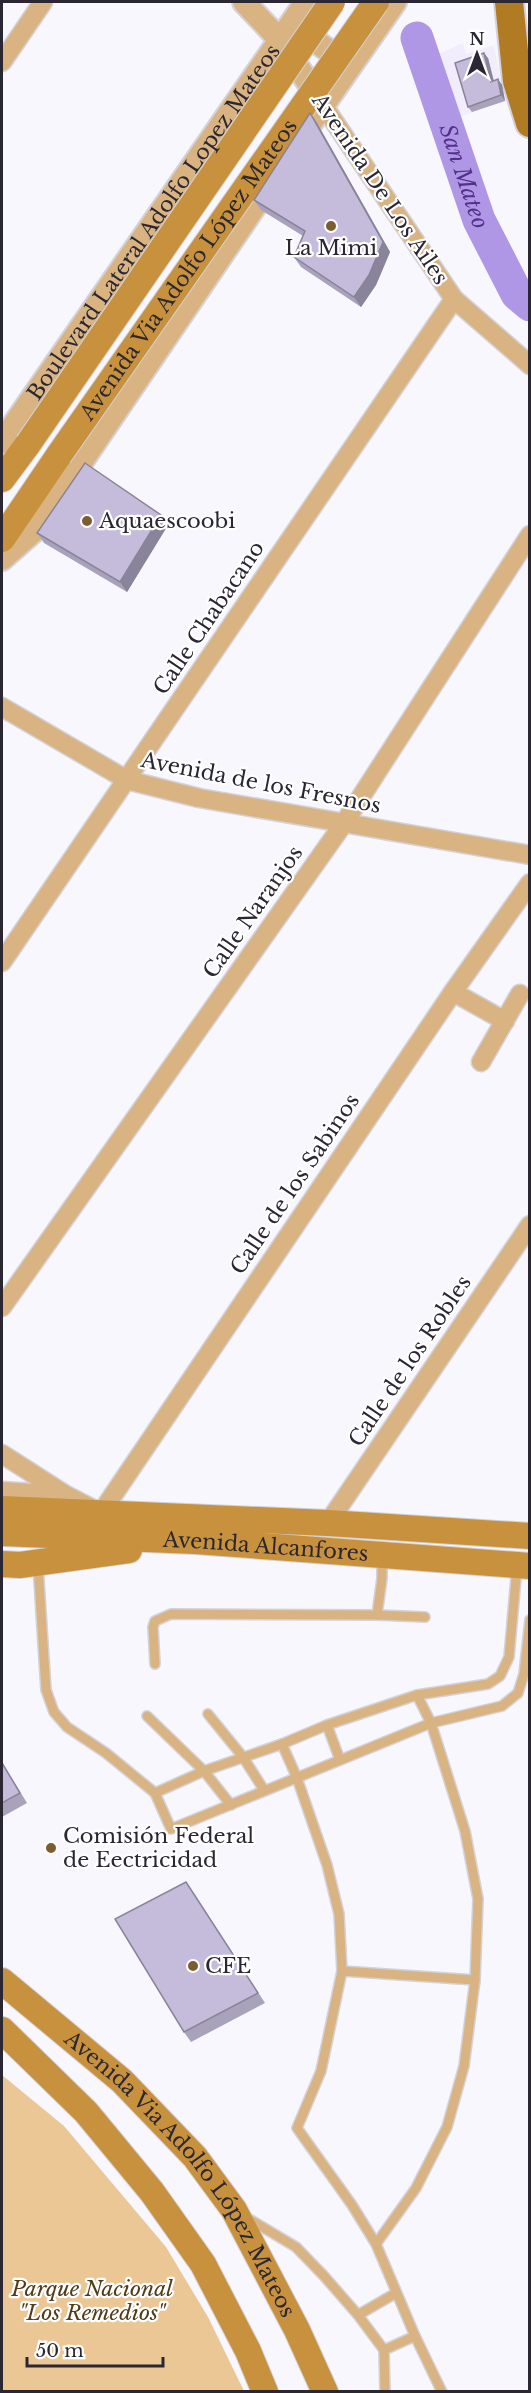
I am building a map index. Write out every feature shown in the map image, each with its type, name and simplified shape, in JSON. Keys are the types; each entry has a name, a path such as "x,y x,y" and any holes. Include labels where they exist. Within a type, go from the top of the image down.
{"main road":[{"name":"Avenida Via Adolfo López Mateos","path":"2,479 332,2"},
{"name":"Avenida Via Adolfo López Mateos","path":"2,539 376,2"},
{"path":"509,2 517,81 530,123"},
{"name":"Avenida Alcanfores","path":"2,1509 328,1523 530,1536"},
{"name":"Avenida Alcanfores","path":"2,1533 195,1541 382,1555 525,1561"},
{"path":"2,1564 38,1563 195,1541"},
{"name":"Avenida Via Adolfo López Mateos","path":"2,1981 122,2081 195,2157 234,2210 297,2330 325,2391"},
{"name":"Avenida Via Adolfo López Mateos","path":"3,2032 86,2112 152,2192 203,2264 265,2391"}],"street":[{"path":"2,62 43,2"},
{"name":"Avenida De Los Ailes","path":"244,2 280,40 454,299 530,365"},
{"path":"2,559 36,529 395,2"},
{"path":"301,9 303,32 329,51 361,49"},
{"name":"Boulevard Lateral Adolfo Lopez Mateos","path":"2,442 301,9"},
{"name":"Calle Chabacano","path":"2,962 454,299"},
{"name":"Calle Naranjos","path":"2,1306 344,823 530,535"},
{"name":"Avenida de los Fresnos","path":"2,707 127,780 199,798 530,855"},
{"name":"Calle de los Sabinos","path":"101,1513 453,992 530,883"},
{"path":"453,992 505,1020"},
{"path":"482,1062 520,994"},
{"name":"Calle de los Robles","path":"328,1523 530,1225"},
{"path":"2,1454 66,1495 101,1513"},
{"path":"2,1491 66,1495"}],"lane":[{"path":"377,1615 382,1578 382,1555"},
{"path":"155,1793 204,1770 417,1695 488,1684 500,1676 508,1657 525,1561"},
{"path":"38,1563 46,1690 54,1712 67,1727 105,1753 155,1793 171,1829 431,1723 502,1706 518,1693 524,1674 530,1620"},
{"path":"155,1664 153,1627 155,1621 171,1614 425,1617"},
{"path":"510,1645 527,1647"},
{"path":"376,2244 416,2188 447,2127 464,2066 475,1980 478,1899 465,1831 431,1723 417,1695"},
{"path":"208,1714 243,1757 264,1790"},
{"path":"147,1716 204,1770 231,1805"},
{"path":"327,1725 340,1760"},
{"path":"282,1744 297,1778 327,1865 339,1914 342,1971 321,2071 297,2128 352,2205 376,2244 415,2336 442,2391"},
{"path":"342,1971 475,1980"},
{"path":"234,2210 296,2247 358,2315 384,2350 385,2391"},
{"path":"358,2315 396,2293"},
{"path":"384,2350 415,2336"}],"shaded area":[{"path":"463,43 466,54 494,45 505,101 459,117 436,55"}],"green space":[{"name":"Parque Nacional \"Los Remedios\"","path":"2,2075 64,2126 166,2247 208,2317 244,2391 2,2391"}],"building":[{"path":"484,53 491,82 498,79 501,95 468,107 455,63"},
{"name":"La Mimi","path":"310,113 383,242 369,275 354,297 294,257 305,231 254,200"},
{"name":"Aquaescoobi","path":"85,463 161,515 120,582 37,533"},
{"path":"2,1763 20,1793 2,1803"},
{"name":"CFE","path":"186,1882 258,1993 184,2032 115,1919"}],"waterway":[{"name":"San Mateo","path":"417,38 479,220 517,294 530,305"}],"place":[{"name":"La Mimi","path":"331,226"},
{"name":"Aquaescoobi","path":"87,521"},
{"name":"Comisión Federal de Eectricidad","path":"51,1848"},
{"name":"CFE","path":"193,1966"}]}
